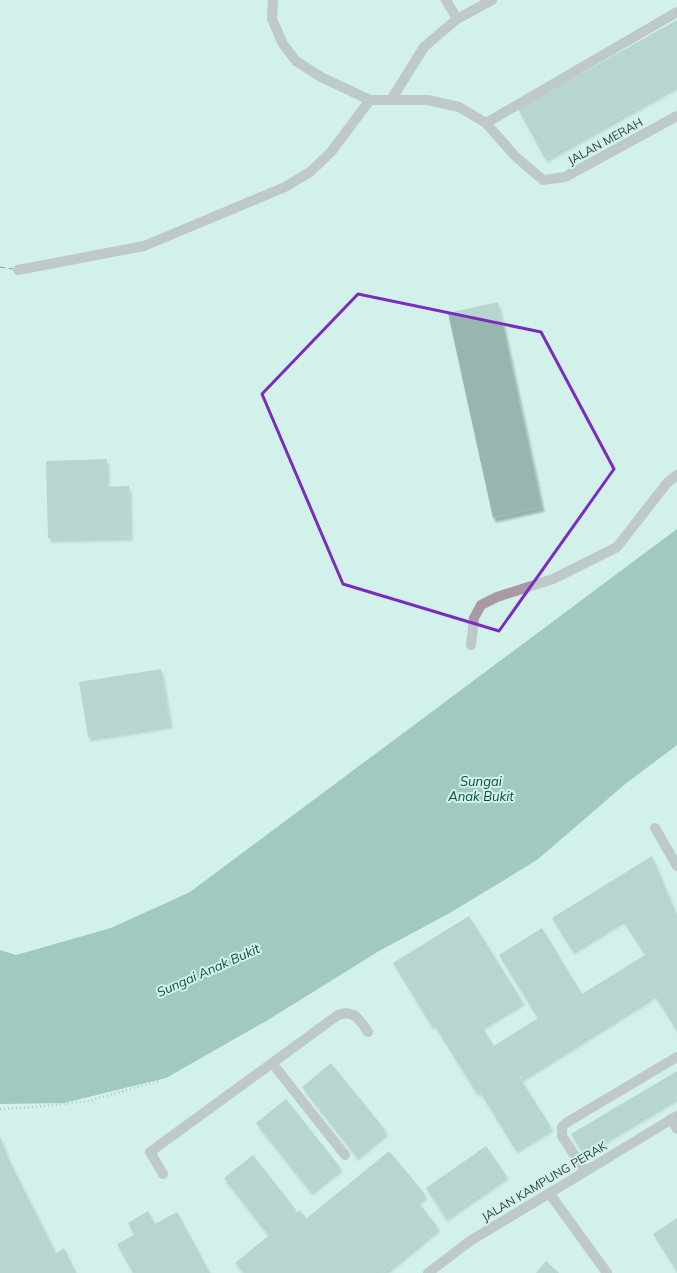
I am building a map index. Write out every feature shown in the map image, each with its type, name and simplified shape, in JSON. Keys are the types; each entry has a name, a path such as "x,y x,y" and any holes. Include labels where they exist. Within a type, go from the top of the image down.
{"street":[{"path":"273,0 272,19 283,44 296,61 321,77 370,100 434,101 459,107 486,122 677,12"},
{"path":"446,0 457,19"},
{"path":"391,100 424,47 457,19 492,0"},
{"path":"18,270 144,246 285,187 310,172 331,152 370,100"},
{"name":"JALAN MERAH","path":"486,122 515,156 543,180 565,178 677,116"},
{"path":"471,645 474,618 481,605 497,597 553,579 617,547 667,483 677,475"},
{"path":"655,828 677,866"},
{"path":"163,1174 150,1152 338,1015 346,1012 354,1014 359,1018 368,1032"},
{"path":"585,1171 562,1136 562,1127 566,1123 677,1057"},
{"path":"272,1063 345,1155"},
{"path":"674,1117 677,1129"},
{"name":"JALAN KAMPUNG PERAK","path":"428,1273 470,1240 674,1117"},
{"path":"549,1193 607,1273"}],"path":[{"path":"0,1109 89,1101 158,1081"}],"highlighted area":[{"path":"358,294 541,332 614,469 499,631 343,584 262,394"}],"water":[{"name":"Sungai Anak Bukit","path":"677,529 677,745 624,785 537,860 448,914 379,951 268,1020 166,1078 64,1103 0,1104 0,950 16,955 111,928 190,892"}],"building":[{"path":"677,20 677,84 545,158 518,109"},
{"path":"498,302 542,507 493,518 448,313"},
{"path":"107,459 107,487 129,486 130,536 48,538 46,461"},
{"path":"161,669 170,724 88,737 79,682"},
{"path":"652,856 677,916 677,1031 654,994 520,1078 551,1127 515,1149 479,1090 476,1092 433,1023 431,1025 393,963 469,916 522,1001 481,1026 494,1046 538,1018 499,955 542,928 582,994 645,955 622,919 572,950 552,918"},
{"path":"331,1063 386,1131 356,1156 302,1087"},
{"path":"677,1071 677,1096 582,1152 571,1134"},
{"path":"286,1099 340,1167 310,1191 256,1123"},
{"path":"0,1136 8,1158 56,1253 64,1248 76,1273 0,1273"},
{"path":"486,1146 506,1175 445,1217 426,1188"},
{"path":"389,1151 425,1194 417,1201 438,1227 382,1273 244,1273 235,1263 300,1210 306,1219"},
{"path":"253,1155 296,1210 267,1233 224,1178"},
{"path":"148,1211 155,1224 177,1212 210,1273 133,1273 117,1244 134,1235 128,1223"},
{"path":"677,1218 677,1271 653,1234"},
{"path":"546,1261 559,1273 536,1273"}],"ferry route":[{"path":"0,267 13,269"}]}
